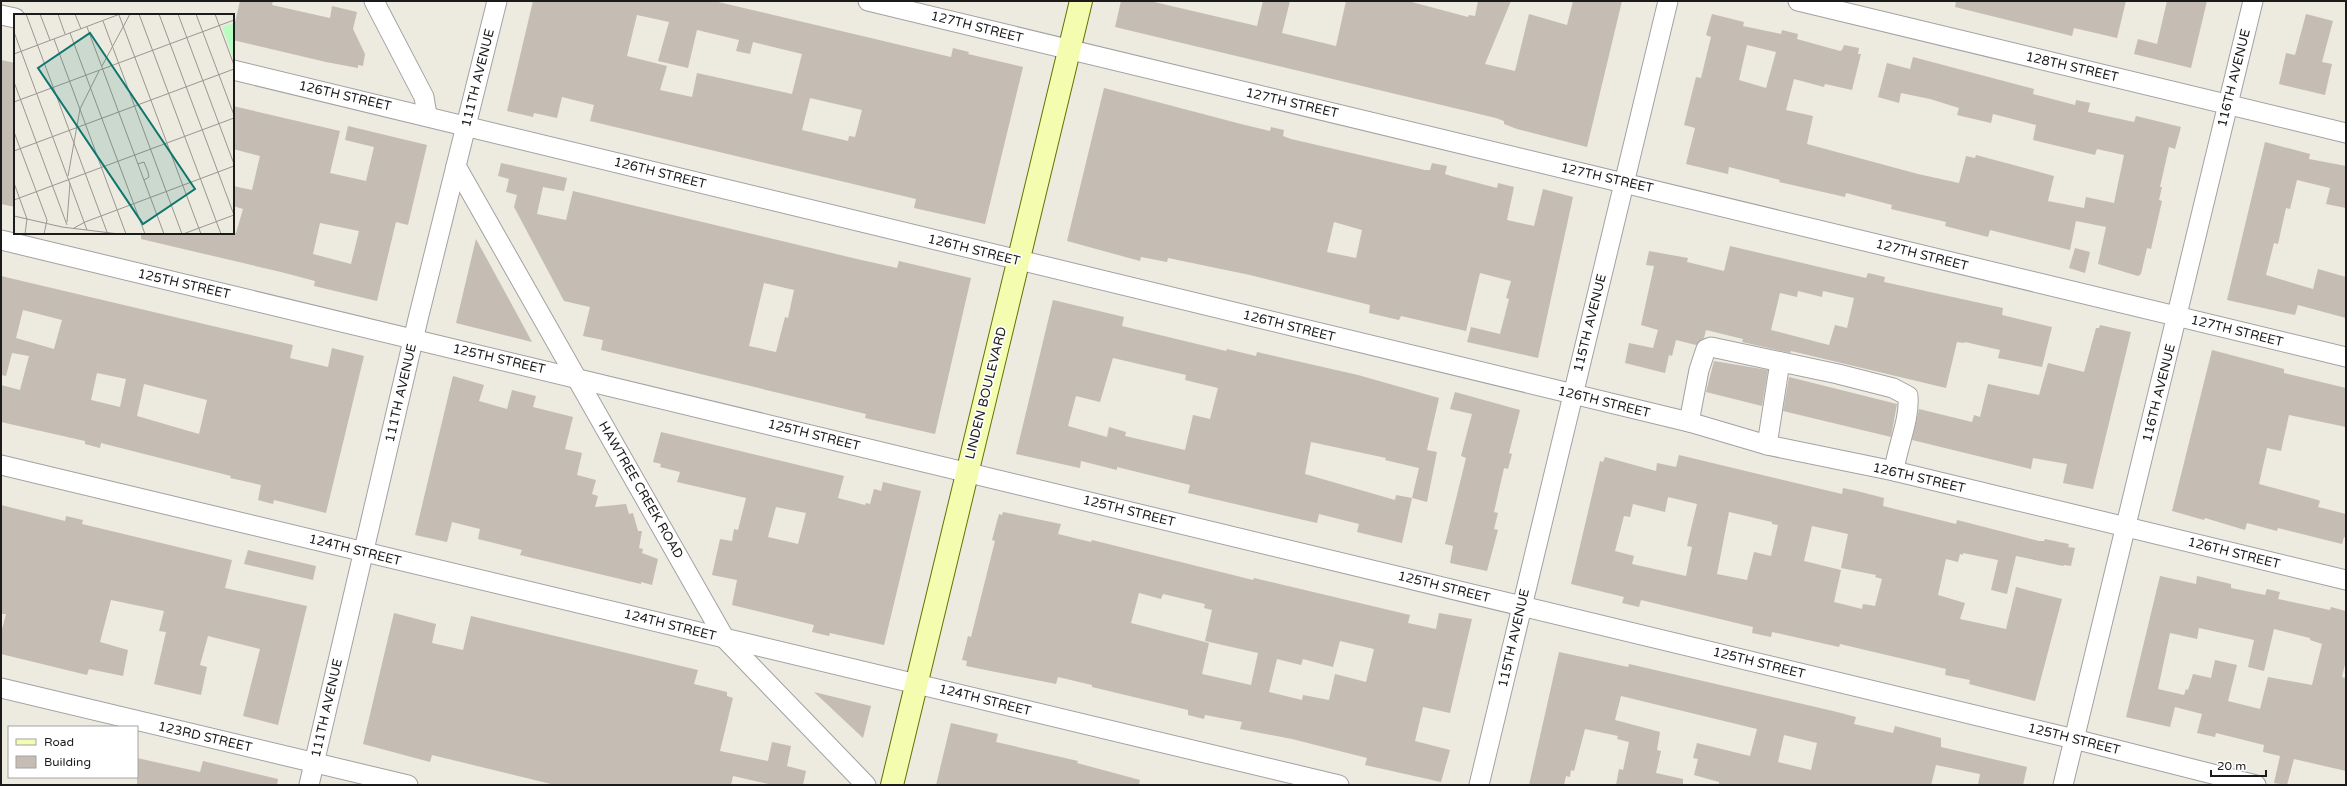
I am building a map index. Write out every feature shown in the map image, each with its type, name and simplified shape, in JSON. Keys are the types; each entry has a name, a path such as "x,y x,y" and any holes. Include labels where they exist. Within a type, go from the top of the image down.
{"main road":[{"name":"LINDEN BOULEVARD","path":"892,785 1081,1"}],"street":[{"path":"374,1 424,97 426,115"},
{"name":"111TH AVENUE","path":"309,785 414,339 496,1"},
{"name":"127TH STREET","path":"868,1 2346,357"},
{"name":"115TH AVENUE","path":"1479,785 1668,1"},
{"name":"128TH STREET","path":"1798,1 2346,133"},
{"name":"116TH AVENUE","path":"2063,785 2253,1"},
{"path":"1,14 14,18"},
{"name":"126TH STREET","path":"234,70 426,115 466,126 1689,422 1767,445 1894,471 2346,580"},
{"name":"HAWTREE CREEK ROAD","path":"456,166 725,639 866,785"},
{"name":"125TH STREET","path":"1,240 2074,739 2256,785"},
{"path":"1689,422 1706,349 1711,347 1894,388 1908,396 1909,407 1896,452 1894,471"},
{"path":"1767,445 1780,362"},
{"name":"124TH STREET","path":"1,465 363,553 690,628 725,639 916,683 1339,785"},
{"name":"123RD STREET","path":"1,688 408,785"}],"building":[{"path":"240,1 273,1 272,5 330,18 332,6 357,12 353,29 365,54 363,66 358,65 358,68 326,62 234,40 234,27"},
{"path":"533,1 714,1 951,57 953,48 969,52 968,54 1023,67 985,224 914,208 916,199 590,121 594,105 562,97 557,118 534,113 533,117 507,111","holes":["637,15 669,22 658,61 688,68 697,30 739,40 736,51 750,54 753,42 802,54 792,94 697,73 692,97 660,90 667,66 627,56","810,98 862,110 855,137 849,136 848,141 802,130"]},
{"path":"1121,1 1150,1 1257,26 1263,1 1290,1 1282,33 1336,46 1346,1 1408,1 1468,17 1469,15 1475,16 1478,1 1511,1 1485,64 1515,71 1529,14 1567,25 1573,1 1622,1 1587,147 1517,129 1504,124 1504,121 1496,118 1115,27"},
{"path":"1956,1 2126,1 2117,38 2074,28 2072,36 1955,7"},
{"path":"2167,1 2207,1 2191,68 2134,54 2138,39 2157,44"},
{"path":"1712,14 1744,22 1743,26 1781,34 1782,30 1798,34 1797,39 1840,51 1844,45 1859,48 1858,54 1861,54 1852,90 1825,84 1824,87 1794,79 1786,110 1813,116 1807,144 1918,174 1959,183 1966,156 1975,158 1976,155 2054,176 2048,201 2084,208 2086,197 2114,203 2124,155 2097,149 2095,155 2033,140 2036,125 1993,114 1991,123 1957,115 1959,108 1930,99 1901,93 1899,103 1878,97 1887,63 1910,69 1913,57 2034,89 2033,94 2075,105 2076,100 2090,103 2088,112 2134,122 2136,116 2181,127 2175,149 2169,147 2160,187 2162,187 2159,200 2162,201 2151,249 2147,248 2141,274 2138,276 2098,264 2106,227 2076,221 2070,250 1990,230 1988,237 1945,226 1946,222 1891,209 1892,205 1846,193 1845,197 1779,182 1780,180 1729,167 1728,174 1686,164 1695,128 1684,125 1696,77 1701,78 1711,37 1706,35","holes":["1747,45 1776,52 1766,88 1739,80"]},
{"path":"2306,14 2333,21 2322,62 2332,64 2325,95 2279,84 2286,53 2295,55"},
{"path":"1,60 14,63 14,207 1,204"},
{"path":"1104,88 1270,131 1271,127 1284,130 1283,136 1291,139 1425,170 1430,170 1432,163 1447,166 1445,174 1451,176 1497,188 1498,183 1514,187 1507,220 1534,226 1543,189 1573,197 1538,358 1467,342 1471,327 1500,334 1509,299 1506,298 1511,281 1480,273 1466,331 1401,316 1399,320 1369,313 1370,305 1250,275 1168,258 1167,262 1141,257 1140,261 1067,241","holes":["1334,222 1362,230 1356,258 1327,252"]},
{"path":"234,106 340,131 330,173 366,181 374,147 345,140 348,126 427,145 408,225 396,222 377,301 314,286 315,281 281,272 141,239 141,234 236,233 243,209 234,206 234,186 252,190 260,156 234,149","holes":["320,223 359,231 351,264 313,254"]},
{"path":"2265,142 2310,154 2309,159 2346,166 2346,208 2326,204 2330,188 2297,180 2290,209 2286,208 2278,244 2274,243 2266,275 2313,289 2318,269 2346,277 2346,318 2298,305 2295,315 2227,300"},
{"path":"501,163 567,178 564,191 543,187 537,214 566,220 573,191 897,268 899,261 971,278 935,434 865,418 866,414 601,350 603,340 583,336 590,307 564,301 514,207 517,195 506,192 509,179 498,176","holes":["764,283 794,290 788,318 785,317 776,352 749,346"]},
{"path":"476,239 511,303 532,342 456,323"},
{"path":"1730,246 1866,278 1868,273 1885,277 1884,282 2003,308 2002,315 2052,327 2042,367 1998,358 2000,350 1965,342 1957,342 1946,388 1791,351 1790,353 1742,342 1743,339 1706,330 1704,338 1696,345 1676,340 1672,356 1669,355 1665,373 1625,363 1629,343 1653,348 1658,330 1641,325 1654,266 1646,265 1649,251 1688,258 1687,262 1724,271","holes":["1798,291 1822,297 1823,291 1854,298 1847,328 1835,325 1829,345 1771,330 1780,293 1797,297"]},
{"path":"2075,248 2090,252 2085,273 2069,268"},
{"path":"1,276 293,345 290,358 328,367 332,348 364,356 326,513 274,500 273,504 258,500 261,485 230,478 231,476 101,443 100,448 85,444 85,441 1,422 1,385 20,390 29,356 12,353 6,376 1,375","holes":["23,310 62,320 54,349 16,338","97,373 126,379 120,407 91,400","144,384 207,400 199,434 137,416"]},
{"path":"1053,300 1124,317 1122,326 1226,351 1227,349 1256,356 1257,352 1358,375 1439,398 1427,450 1437,452 1427,502 1412,498 1402,543 1357,532 1359,524 1319,514 1317,523 1188,493 1190,485 1117,467 1117,470 1081,461 1080,468 1016,454","holes":["1113,358 1186,375 1185,380 1218,388 1210,419 1193,415 1185,450 1125,436 1126,432 1109,427 1107,437 1068,426 1076,396 1100,402","1311,442 1386,458 1385,460 1419,468 1412,498 1396,495 1395,500 1305,474"]},
{"path":"2100,325 2131,332 2093,489 2063,483 2067,464 2033,458 2031,469 1912,440 1919,409 1972,422 1974,415 1980,417 1988,384 2039,395 2048,363 2084,372 2096,328 2099,328"},
{"path":"2212,350 2284,369 2284,373 2346,388 2346,427 2289,415 2281,451 2267,448 2259,484 2318,500 2320,501 2318,507 2346,514 2346,537 2344,537 2342,544 2278,528 2277,531 2247,523 2245,530 2205,518 2204,520 2172,511"},
{"path":"1714,361 1768,370 1762,406 1706,392"},
{"path":"453,376 484,385 479,401 507,409 512,390 536,396 533,407 573,417 565,449 582,453 577,475 596,480 592,494 598,496 595,507 626,504 629,514 633,513 638,531 642,531 639,548 643,549 642,553 658,559 652,585 641,582 641,584 520,555 522,550 478,539 480,529 452,522 447,542 415,535"},
{"path":"1789,377 1897,404 1891,437 1783,411"},
{"path":"1455,392 1520,410 1509,453 1512,454 1508,469 1504,468 1494,512 1498,513 1494,529 1498,530 1487,571 1450,563 1453,546 1445,544 1466,458 1461,456 1472,414 1450,409"},
{"path":"661,432 844,476 838,498 865,505 866,503 870,504 874,489 881,491 883,482 921,491 884,645 830,633 829,636 812,632 814,625 732,605 737,580 712,575 720,539 732,541 734,529 738,530 746,498 677,482 680,472 660,467 661,464 653,462","holes":["776,507 806,513 798,544 768,537"]},
{"path":"1679,455 1842,494 1843,488 1857,491 1884,498 1883,506 1956,524 1957,520 2039,541 2044,541 2045,539 2069,544 2068,547 2075,548 2071,566 2063,566 2016,556 2007,594 1991,590 1998,560 1963,553 1963,555 1960,554 1958,562 1946,559 1938,595 1965,603 1960,619 2006,629 2016,587 2062,599 2035,701 1969,684 1970,680 1945,675 1946,669 1840,644 1839,647 1772,632 1771,637 1752,633 1753,627 1641,600 1639,607 1622,603 1624,597 1571,584 1600,461 1603,462 1605,457 1656,471 1657,463 1676,467","holes":["1668,497 1697,504 1687,546 1692,547 1686,576 1632,564 1634,556 1615,551 1624,516 1630,517 1633,504 1665,512","1729,512 1772,522 1772,524 1778,525 1771,556 1754,552 1747,580 1717,574","1812,526 1848,534 1841,568 1876,575 1875,577 1882,579 1875,606 1863,604 1862,609 1834,602 1841,570 1804,561"]},
{"path":"1,505 65,521 66,516 83,520 82,524 232,560 225,588 307,606 278,725 243,716 260,649 208,636 200,665 207,667 201,695 154,684 166,632 159,631 164,611 111,600 100,642 128,650 123,676 89,669 87,675 1,654 1,633 6,614 1,614"},
{"path":"1003,512 1061,524 1058,534 1091,542 1092,540 1253,580 1254,578 1410,615 1408,623 1436,629 1439,613 1472,619 1450,713 1423,707 1415,741 1450,750 1441,782 1365,765 1367,758 1292,739 1240,729 1242,722 1205,715 1204,719 1188,715 1188,710 1092,687 1092,685 1058,677 1056,684 966,666 967,661 962,660 968,636 971,637 995,541 992,540 999,514 1002,515","holes":["1139,593 1161,599 1163,594 1205,604 1204,608 1212,610 1205,641 1258,653 1251,685 1202,674 1209,643 1131,623","1340,641 1374,649 1366,682 1335,674 1329,700 1303,695 1302,700 1269,692 1277,659 1301,665 1303,659 1333,667"]},
{"path":"248,550 316,566 313,580 244,564"},
{"path":"2160,576 2196,584 2197,576 2231,584 2231,588 2265,595 2267,589 2280,592 2278,599 2330,610 2331,607 2346,611 2346,660 2342,677 2346,678 2346,771 2294,759 2287,785 2274,783 2280,756 2263,752 2264,745 2216,733 2215,737 2197,733 2202,714 2175,707 2170,727 2126,717","holes":["2199,628 2254,640 2248,667 2264,671 2274,629 2310,638 2310,640 2322,644 2312,685 2268,677 2260,709 2228,701 2237,665 2215,660 2211,678 2193,674 2188,690 2186,689 2184,695 2158,689 2170,633 2197,639"]},
{"path":"394,613 436,624 432,643 463,650 471,616 698,670 694,684 727,692 727,696 733,698 720,751 768,761 772,742 791,746 787,766 806,771 803,785 773,785 733,776 731,785 555,785 432,755 430,762 363,744"},
{"path":"1559,652 1628,667 1629,664 1833,711 1856,717 1854,724 1893,733 1895,726 1941,738 1941,747 2027,767 2023,785 1978,785 1980,774 1936,765 1931,785 1719,785 1719,782 1694,775 1698,759 1693,758 1697,743 1750,756 1757,729 1621,696 1615,720 1660,732 1657,750 1661,751 1656,773 1683,779 1683,785 1616,785 1619,769 1623,770 1629,742 1617,739 1618,736 1585,729 1574,771 1571,770 1570,777 1566,776 1564,785 1529,785","holes":["1784,735 1817,743 1811,770 1778,762"]},
{"path":"814,692 871,706 863,738"},
{"path":"951,723 998,734 996,742 1078,761 1077,763 1140,780 1139,785 936,785"},
{"path":"138,758 200,772 203,761 278,779 277,785 137,785"}]}
